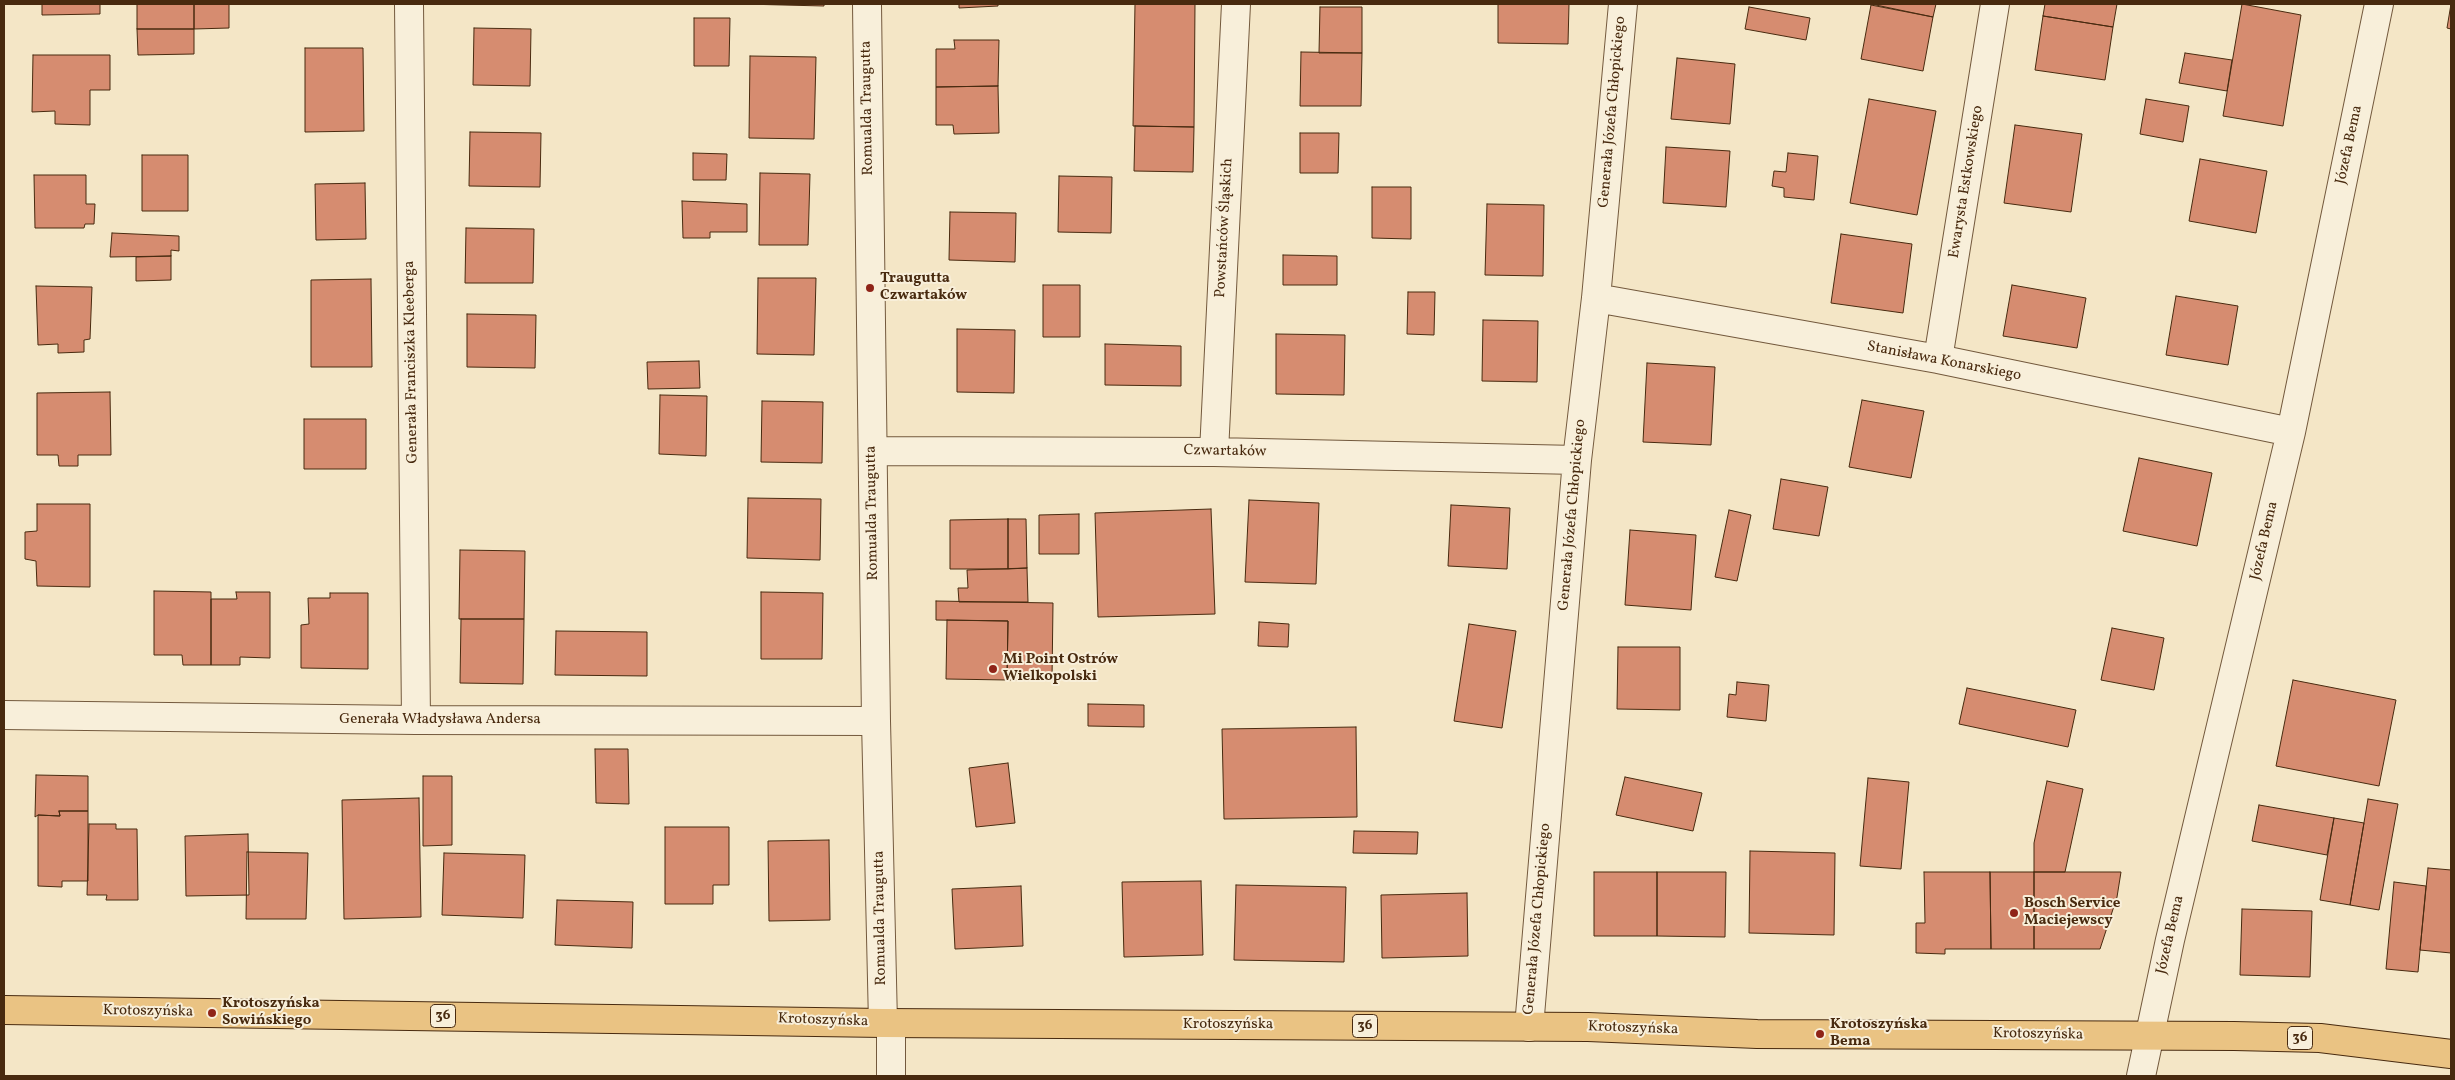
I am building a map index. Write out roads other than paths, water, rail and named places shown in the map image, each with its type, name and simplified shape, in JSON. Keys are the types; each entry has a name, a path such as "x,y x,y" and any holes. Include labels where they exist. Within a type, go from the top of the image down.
{"main road":[{"name":"Krotoszyńska","path":"4,1010 887,1023 1588,1027 1757,1034 2320,1038 2451,1054"}],"street":[{"name":"Generała Franciszka Kleeberga","path":"409,4 416,720"},
{"name":"Romualda Traugutta","path":"867,4 876,720 887,1023 891,1076"},
{"name":"Powstańców Śląskich","path":"1214,452 1236,4"},
{"name":"Generała Józefa Chłopickiego","path":"1529,1027 1577,460 1596,298 1623,4"},
{"name":"Ewarysta Estkowskiego","path":"1938,359 1995,4"},
{"name":"Józefa Bema","path":"2142,1076 2148,1036 2291,432 2378,4"},
{"name":"Stanisława Konarskiego","path":"1596,298 1938,359 2291,432"},
{"name":"Czwartaków","path":"872,451 1214,452 1577,460"},
{"name":"Generała Władysława Andersa","path":"4,715 416,720 876,720"}],"place":[{"name":"Traugutta Czwartaków","path":"870,288"},
{"name":"Mi Point Ostrów Wielkopolski","path":"993,669"},
{"name":"Bosch Service Maciejewscy","path":"2014,913"},
{"name":"Krotoszyńska Sowińskiego","path":"212,1013"},
{"name":"Krotoszyńska Bema","path":"1820,1034"}]}
